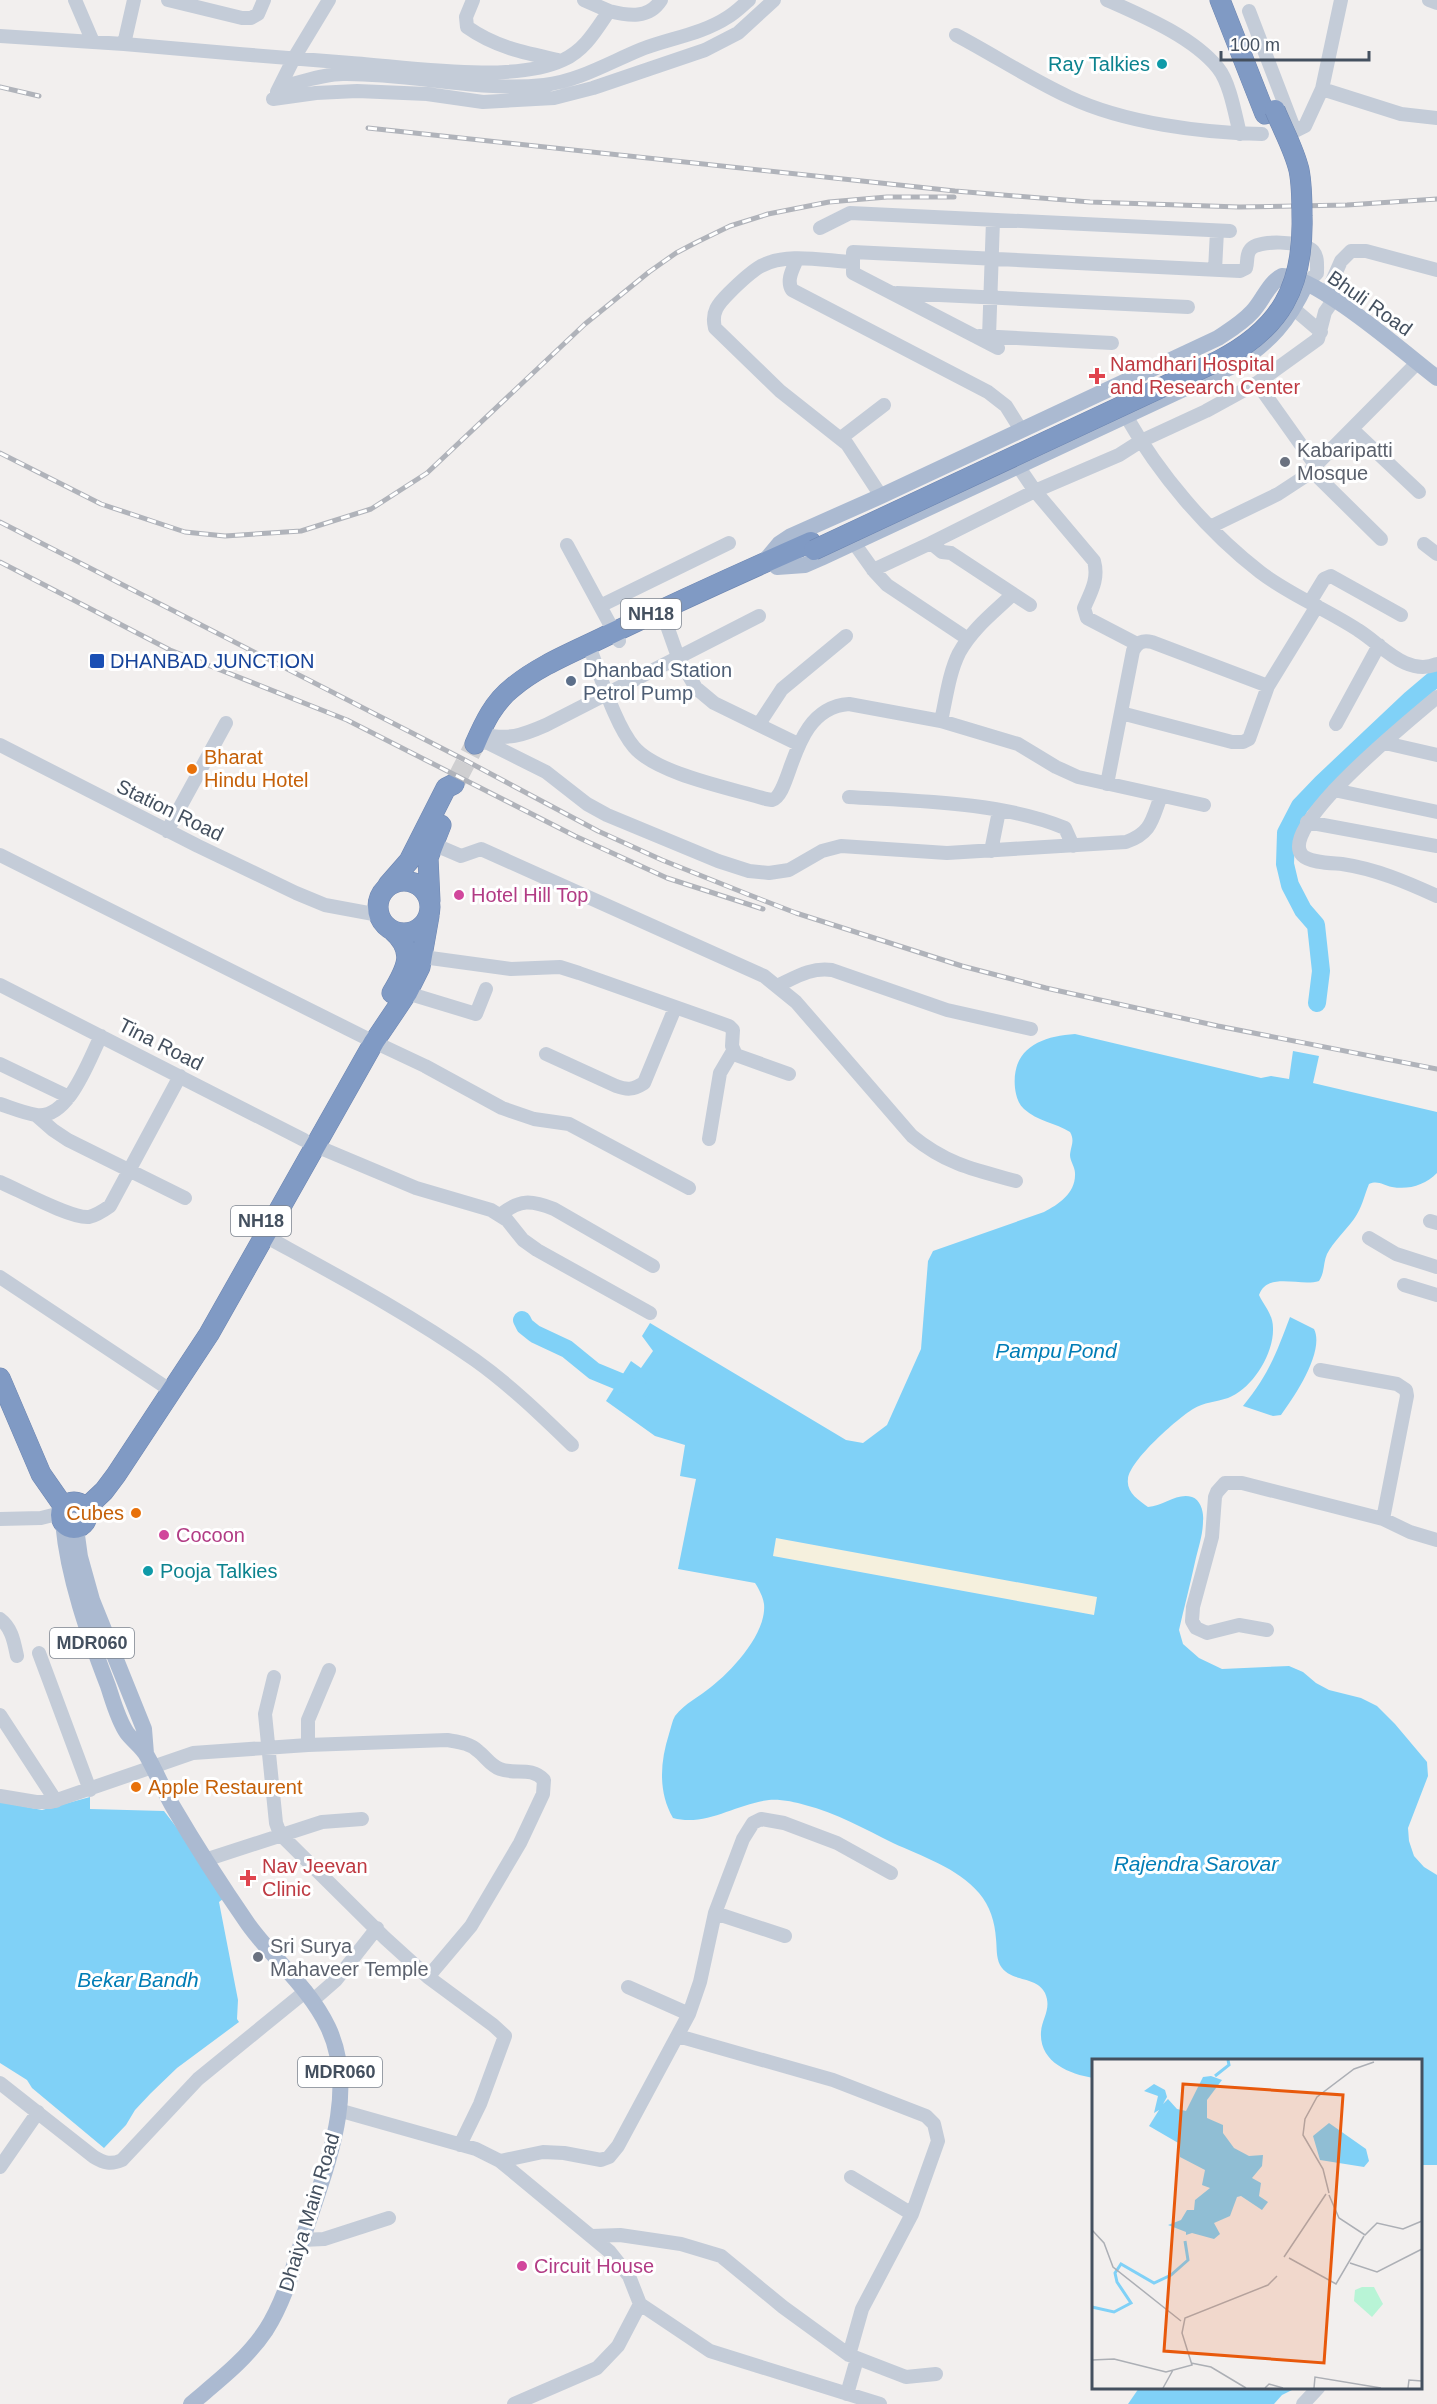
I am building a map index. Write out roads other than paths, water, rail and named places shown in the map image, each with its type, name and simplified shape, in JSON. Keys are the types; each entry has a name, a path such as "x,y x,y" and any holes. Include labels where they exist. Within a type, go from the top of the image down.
{"highway":[{"name":"NH18","path":"500,700 515,696 592,654 617,637 763,568 1218,362 1242,349 1259,336 1287,301 1297,276 1303,244 1299,170 1268,119 1220,0"},
{"name":"NH18","path":"1231,0 1268,119"},
{"name":"NH18","path":"477,739 500,700 513,687 553,663 665,620 763,568"},
{"name":"NH18","path":"369,1039 407,993 423,957 429,909 428,858 454,793 455,782 446,788 406,867 384,890"},
{"path":"401,880 415,883 425,891 429,909 416,930 404,933 385,922 378,901 384,890 401,880"},
{"name":"NH18","path":"69,1514 104,1491 116,1475 173,1391 265,1236 310,1143 400,980 405,966 406,946 385,922"},
{"name":"NH18","path":"69,1514 106,1472 164,1386 276,1194 310,1143"},
{"name":"Dhaiya Main Road","path":"0,1378 40,1474 69,1514"},
{"path":"0,1407 35,1487 43,1500 69,1514"}],"main road":[{"name":"Bhuli Road","path":"763,568 779,544 791,536 1218,338 1242,322 1278,278 1286,275 1330,297 1353,312 1437,378"},
{"path":"763,568 805,564 1219,373 1251,354 1280,328 1294,309 1306,284"},
{"name":"Dhaiya Main Road","path":"69,1514 92,1600 144,1729 149,1761 205,1860 249,1925 279,1964 309,1996 328,2027 336,2048 340,2082 338,2110 326,2167 285,2294 265,2331 231,2371 191,2404"}],"street":[{"path":"75,0 93,42"},
{"path":"124,44 135,0"},
{"path":"168,0 242,18 251,18 258,14 264,0"},
{"path":"329,0 294,58 273,99 316,93 357,91 428,94 483,102 554,98 593,88 705,50 738,33 774,0"},
{"path":"473,0 465,24 483,38 507,48 563,61"},
{"path":"584,0 625,15 641,15 655,9 661,0"},
{"path":"281,87 341,74 406,76 463,85 496,87 546,85 594,71 643,49 691,34 728,17 749,0"},
{"path":"1107,0 1170,31 1197,49 1219,69 1231,98 1240,134"},
{"path":"1249,11 1295,131 1305,126 1322,89 1341,0"},
{"path":"0,36 479,73 525,70 563,61 586,45 609,11"},
{"path":"956,35 1070,98 1148,121 1240,134 1268,119"},
{"path":"1322,89 1401,114 1437,118"},
{"path":"820,228 850,213 1223,231 1215,270"},
{"path":"982,336 990,298 993,220"},
{"path":"998,348 982,336 853,273 854,252 1244,270 1249,251 1258,244 1293,243 1308,247 1316,257 1317,273 1306,284"},
{"path":"873,570 1035,491 1119,454 1257,383 1309,346 1321,332 1341,261 1351,251 1366,251 1437,270"},
{"path":"853,262 797,259 776,260 763,265 750,273 720,301 714,310 712,319 715,328 780,392 851,449 881,496"},
{"path":"797,259 790,278 789,285 792,290 988,392 1006,406 1021,430"},
{"path":"892,293 1188,307"},
{"path":"1294,309 1321,332"},
{"path":"982,336 1112,343"},
{"path":"1210,527 1278,494 1314,468 1417,363"},
{"path":"1257,383 1314,468 1381,539"},
{"path":"840,438 884,405"},
{"path":"1126,416 1141,441 1201,519 1260,572 1410,666 1423,669 1437,664"},
{"path":"1352,429 1419,492"},
{"path":"1018,466 1035,491 1094,561 1097,572 1095,585 1084,608 1087,618 1137,644"},
{"path":"600,606 729,543"},
{"path":"854,543 887,585 968,639"},
{"path":"931,543 1030,605"},
{"path":"1424,544 1437,554"},
{"path":"567,545 617,637"},
{"path":"1121,713 1243,742 1250,739 1253,734 1268,686 1314,604 1324,579 1331,576 1401,615"},
{"path":"941,721 958,655 982,622 1012,595"},
{"path":"477,739 522,735 608,695 759,616"},
{"path":"665,620 678,657 696,688 714,703 798,744"},
{"path":"759,724 782,689 846,636"},
{"path":"1107,784 1133,651 1137,644 1144,640 1152,642 1268,686"},
{"path":"1336,724 1379,645"},
{"path":"592,654 632,746 647,760 670,770 766,799 777,798 781,795 798,744 813,723 826,710 837,704 849,704 941,721 1018,744 1056,767 1078,777 1204,805"},
{"path":"1437,698 1334,790 1307,822 1301,836 1299,850 1303,856 1312,860 1363,867 1437,896"},
{"path":"167,831 226,723"},
{"path":"477,739 546,772 587,804 607,815 718,861 749,871 769,873 789,870 822,851 841,846 915,852 991,851 1126,842 1140,837 1150,825 1161,796"},
{"path":"1385,743 1437,755"},
{"name":"Station Road","path":"0,746 167,831 296,893 325,905 385,922"},
{"path":"1334,790 1437,812"},
{"path":"849,797 950,803 999,811 1065,828 1073,846"},
{"path":"991,851 999,811"},
{"path":"1307,822 1437,846"},
{"path":"433,844 461,856 481,849 672,937 764,976 796,1002 912,1136 931,1152 973,1170 1016,1181"},
{"path":"0,855 425,1066 502,1108 534,1119 569,1124 689,1188"},
{"path":"423,957 511,969 560,967 729,1026 733,1030 733,1051 720,1072 709,1139"},
{"path":"777,986 809,970 820,968 832,970 947,1010 1031,1029"},
{"name":"Tina Road","path":"0,985 310,1143 416,1188 500,1215"},
{"path":"407,993 476,1014 486,989"},
{"path":"546,1054 616,1086 627,1090 636,1088 644,1083 675,1008"},
{"path":"0,1104 37,1116 49,1115 58,1110 69,1098 101,1035"},
{"path":"733,1051 736,1055 789,1074"},
{"path":"0,1064 69,1098"},
{"path":"0,1182 74,1215 87,1217 100,1213 110,1206 180,1076"},
{"path":"37,1116 68,1140 185,1198"},
{"path":"650,1313 537,1250 523,1240 514,1226 500,1215 513,1205 527,1202 539,1203 554,1209 653,1266"},
{"path":"265,1236 381,1300 476,1361 525,1400 572,1445"},
{"path":"1369,1238 1396,1254 1437,1267"},
{"path":"0,1277 164,1386"},
{"path":"1404,1286 1437,1295"},
{"path":"1320,1370 1397,1384 1406,1390 1407,1396 1383,1519"},
{"path":"1267,1629 1239,1625 1207,1633 1196,1628 1192,1622 1193,1607 1212,1537 1215,1497 1221,1487 1231,1482 1242,1483 1383,1519 1410,1532 1437,1540"},
{"path":"0,1519 41,1518 69,1514"},
{"path":"0,1619 14,1639 17,1656"},
{"path":"39,1653 90,1790"},
{"path":"308,1744 308,1720 329,1670"},
{"path":"274,1677 265,1714 266,1747 276,1823 280,1834 385,1938 428,1977 494,2025 505,2036 480,2104 460,2145"},
{"path":"0,1715 56,1801"},
{"path":"0,1796 36,1802 56,1801 90,1790 149,1761 193,1753 308,1744 447,1740 477,1749 493,1766 503,1770 532,1771 544,1780 543,1794 520,1843 471,1926 428,1977"},
{"path":"205,1860 322,1822 362,1819"},
{"path":"500,2161 543,2151 601,2160 609,2157 618,2146 689,2014 700,1982 715,1913 748,1829 761,1819 784,1824 837,1843 891,1873"},
{"path":"715,1913 784,1936"},
{"path":"0,2083 94,2157 109,2164 116,2163 122,2160 198,2079 309,1996 336,1980 377,1928"},
{"path":"628,1987 689,2014"},
{"path":"678,2036 833,2080 926,2116 934,2124 938,2141 912,2214 862,2308 847,2394"},
{"path":"338,2110 460,2145 500,2161 610,2252 630,2276 640,2304 710,2351 880,2404"},
{"path":"0,2167 38,2112"},
{"path":"851,2177 912,2214"},
{"path":"302,2240 324,2239 389,2218"},
{"path":"592,2236 620,2235 681,2244 721,2256 783,2307 854,2357 906,2378 936,2374"},
{"path":"514,2404 597,2367 618,2346 640,2304"},
{"path":"1304,2404 1317,2389"}],"water":[{"path":"1075,1034 1261,1078 1271,1076 1289,1079 1293,1051 1319,1056 1313,1083 1437,1112 1437,1173 1427,1181 1411,1187 1398,1188 1378,1183 1369,1184 1357,1215 1327,1254 1319,1281 1277,1282 1263,1288 1259,1295 1270,1314 1273,1328 1270,1349 1260,1369 1253,1379 1237,1393 1197,1407 1176,1421 1137,1461 1131,1471 1128,1484 1140,1502 1148,1507 1187,1496 1198,1501 1201,1507 1203,1526 1179,1630 1183,1644 1199,1658 1222,1669 1289,1666 1303,1672 1329,1690 1361,1698 1377,1706 1427,1762 1428,1776 1408,1828 1414,1856 1424,1867 1437,1875 1437,2165 1422,2165 1422,2059 1092,2059 1092,2078 1074,2073 1057,2065 1045,2051 1041,2032 1047,2009 1045,1993 1036,1984 1004,1971 997,1956 994,1926 989,1909 979,1893 961,1876 828,1812 797,1803 783,1800 757,1802 697,1820 673,1818 668,1808 663,1787 662,1766 674,1718 683,1707 706,1691 738,1661 760,1627 764,1604 755,1583 678,1569 696,1479 680,1476 685,1445 655,1436 606,1401 631,1361 641,1368 653,1351 642,1336 650,1323 846,1440 863,1443 887,1425 921,1349 928,1261 933,1251 1044,1212 1066,1197 1073,1186 1075,1173 1070,1157 1072,1141 1070,1132 1024,1109 1015,1088 1015,1074 1024,1054 1040,1041","holes":["776,1538 1097,1597 1094,1615 773,1556"]},
{"path":"1290,1317 1314,1329 1315,1349 1307,1373 1281,1415 1273,1416 1243,1406 1271,1363"},
{"name":"Bekar Bandh","path":"90,1797 90,1809 164,1811 206,1866 223,1899 219,1902 238,2000 237,2019 239,2022 177,2068 135,2110 126,2125 104,2148 32,2088 27,2080 0,2063 0,1802 42,1810"},
{"path":"1138,2389 1294,2389 1282,2395 1274,2404 1128,2404"}],"waterway":[{"path":"1317,1003 1321,971 1316,925 1303,910 1290,885 1285,864 1286,833 1300,806 1322,783 1437,677"},
{"path":"522,1320 525,1326 535,1334 567,1349 594,1371 640,1390"}],"tunnel":[{"path":"456,781 475,744"}],"railway":[{"path":"0,87 39,96"},
{"path":"368,128 955,191 1090,202 1239,207 1347,205 1437,199"},
{"path":"0,453 101,504 185,532 225,536 301,531 371,509 427,473 585,324 649,272 676,253 697,242 730,226 768,214 829,202 887,197 954,197"},
{"path":"0,522 461,758 598,831 662,860 796,913 962,966 1046,988 1218,1026 1437,1069"},
{"path":"0,562 170,650 347,720 575,836 667,878 763,909"}],"place":[{"name":"Ray Talkies","path":"1162,64"},
{"name":"Namdhari Hospital and Research Center","path":"1097,376"},
{"name":"Kabaripatti Mosque","path":"1285,462"},
{"name":"DHANBAD JUNCTION","path":"97,661"},
{"name":"Dhanbad Station Petrol Pump","path":"571,681"},
{"name":"Bharat Hindu Hotel","path":"192,769"},
{"name":"Hotel Hill Top","path":"459,895"},
{"name":"Cubes","path":"136,1513"},
{"name":"Cocoon","path":"164,1535"},
{"name":"Pooja Talkies","path":"148,1571"},
{"name":"Apple Restaurent","path":"136,1787"},
{"name":"Nav Jeevan Clinic","path":"248,1878"},
{"name":"Sri Surya Mahaveer Temple","path":"258,1957"},
{"name":"Circuit House","path":"522,2266"}],"water label":[{"name":"Pampu Pond","path":"1056,1351"},
{"name":"Rajendra Sarovar","path":"1196,1864"}]}
